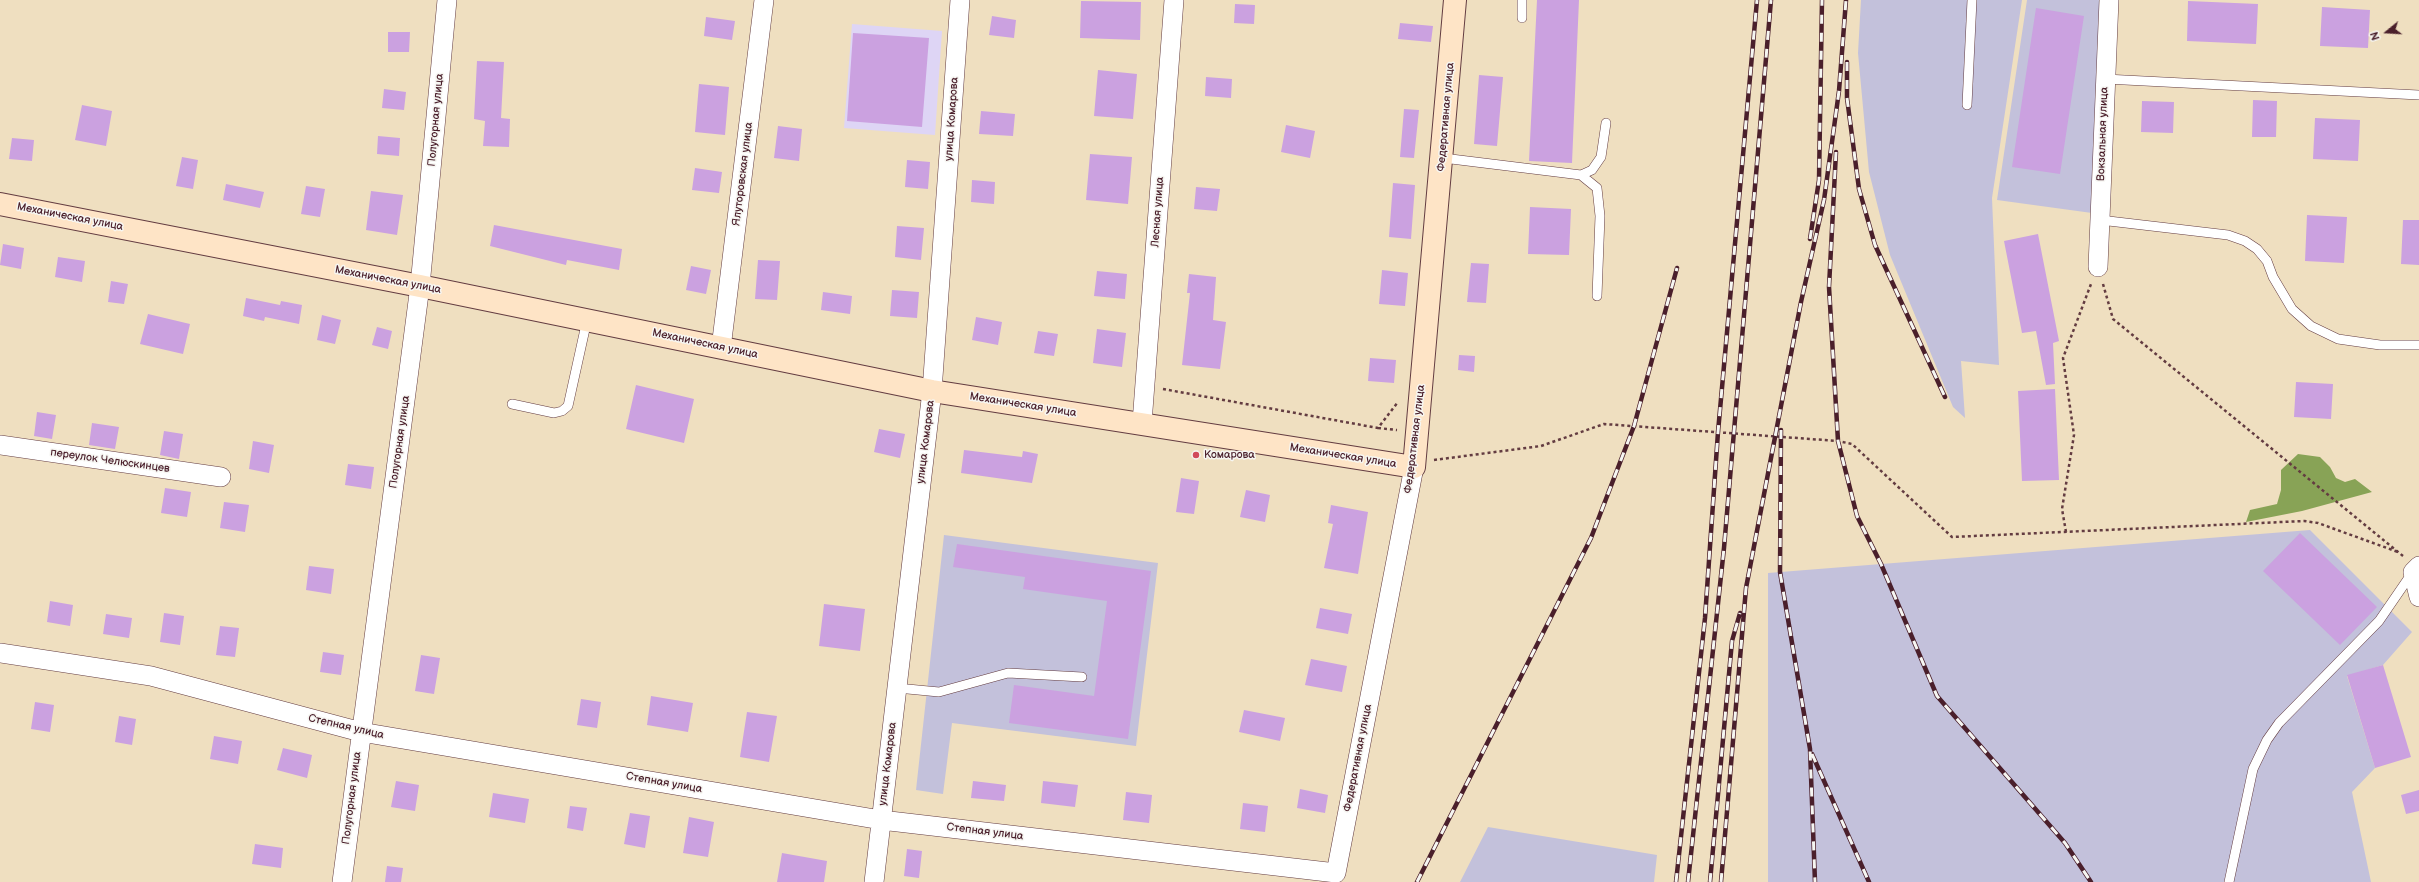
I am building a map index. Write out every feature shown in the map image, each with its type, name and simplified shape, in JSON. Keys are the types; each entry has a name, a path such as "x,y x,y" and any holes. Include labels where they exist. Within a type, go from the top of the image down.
{"street":[{"name":"Полугорная улица","path":"342,882 420,286 447,0"},
{"name":"Ялуторовская улица","path":"721,348 764,0"},
{"name":"улица Комарова","path":"874,882 932,391 960,0"},
{"name":"Лесная улица","path":"1142,423 1174,0"},
{"name":"Федеративная улица","path":"1336,873 1421,464 1418,433 1443,158 1455,0"},
{"name":"Вокзальная улица","path":"2098,267 2108,0"},
{"name":"Механическая улица","path":"0,204 420,286 932,391 1421,464"},
{"name":"переулок Челюскинцев","path":"0,445 221,477"},
{"path":"2417,568 2419,597"},
{"name":"Степная улица","path":"0,653 152,676 361,732 881,820 1336,873"}],"lane":[{"path":"1522,0 1522,18"},
{"path":"1967,105 1972,0"},
{"path":"2105,79 2419,95"},
{"path":"1443,158 1581,175 1592,170 1601,157 1606,123"},
{"path":"1581,175 1597,188 1600,216 1597,296"},
{"path":"2100,220 2228,235 2245,241 2257,249 2267,261 2273,277 2292,309 2311,326 2338,340 2380,345 2419,345"},
{"path":"512,404 554,413 562,411 568,406 587,320"},
{"path":"2228,882 2253,769 2267,740 2279,724 2379,621 2417,568"},
{"path":"897,688 939,692 1008,673 1082,677"}],"path":[{"path":"2066,532 2062,509 2074,435 2063,358 2098,267"},
{"path":"2098,267 2113,319 2417,568"},
{"path":"1145,386 1378,428 1418,433"},
{"path":"1378,428 1398,403 1400,395"},
{"path":"1421,464 1541,446 1604,424 1838,441 1852,444 1952,537 2304,521 2318,523 2398,552"}],"shaded area":[{"path":"1861,0 2022,0 1992,198 1999,365 1961,361 1965,418 1953,407 1890,255 1869,172 1858,53"},
{"path":"2027,0 2103,0 2092,213 1997,200"},
{"path":"852,24 942,31 935,135 844,128"},
{"path":"2310,530 2412,632 2383,665 2347,676 2375,768 2352,792 2371,882 1768,882 1768,573"},
{"path":"944,535 1158,563 1136,746 952,723 943,794 916,790"},
{"path":"1488,827 1657,855 1654,882 1460,882"}],"green space":[{"path":"2298,454 2320,457 2330,467 2336,478 2345,482 2355,479 2372,492 2302,511 2246,522 2250,510 2277,504 2281,490 2281,470"}],"building":[{"path":"1537,0 1579,0 1572,163 1529,161"},
{"path":"1081,1 1141,2 1140,40 1080,38"},
{"path":"2188,1 2258,4 2256,44 2187,41"},
{"path":"1235,4 1255,5 1254,24 1234,23"},
{"path":"2322,7 2370,10 2368,48 2320,46"},
{"path":"2036,8 2084,16 2060,174 2012,167"},
{"path":"992,16 1016,20 1014,38 989,35"},
{"path":"706,17 735,21 732,40 704,36"},
{"path":"1400,23 1433,26 1431,42 1398,39"},
{"path":"388,32 410,32 409,52 388,52"},
{"path":"853,33 929,38 922,127 847,121"},
{"path":"477,61 504,62 501,118 510,119 509,147 483,146 485,121 474,119"},
{"path":"1098,70 1137,74 1133,119 1094,116"},
{"path":"1479,75 1503,77 1497,146 1474,144"},
{"path":"1206,77 1232,79 1231,98 1205,96"},
{"path":"699,84 729,87 725,135 695,132"},
{"path":"384,89 406,92 404,110 382,108"},
{"path":"2253,100 2277,101 2276,137 2252,137"},
{"path":"2142,101 2174,102 2173,133 2141,132"},
{"path":"82,105 112,111 106,146 75,140"},
{"path":"1404,109 1419,110 1414,158 1400,157"},
{"path":"981,111 1015,114 1013,136 979,134"},
{"path":"2315,118 2360,120 2358,161 2313,159"},
{"path":"1286,125 1315,131 1310,158 1281,152"},
{"path":"778,126 802,129 799,161 774,158"},
{"path":"378,136 400,138 399,156 377,154"},
{"path":"12,138 34,140 32,161 9,159"},
{"path":"1090,154 1132,157 1128,204 1086,200"},
{"path":"182,157 198,160 193,189 176,186"},
{"path":"907,160 930,162 928,189 905,187"},
{"path":"695,168 722,172 719,193 692,190"},
{"path":"972,180 995,182 994,204 971,202"},
{"path":"1393,183 1415,185 1411,239 1389,237"},
{"path":"226,184 264,192 260,208 223,200"},
{"path":"306,186 325,189 320,217 301,214"},
{"path":"1196,187 1220,189 1217,211 1194,209"},
{"path":"371,191 403,195 397,235 366,230"},
{"path":"1530,207 1571,209 1569,255 1528,254"},
{"path":"2307,215 2347,217 2344,263 2305,261"},
{"path":"2403,220 2419,220 2419,265 2401,264"},
{"path":"494,225 622,249 619,270 567,260 566,265 490,246"},
{"path":"897,226 924,228 921,260 895,257"},
{"path":"2038,234 2059,341 2053,343 2055,384 2046,385 2036,331 2022,333 2004,241"},
{"path":"3,244 24,248 21,269 0,265"},
{"path":"58,257 85,261 82,282 55,277"},
{"path":"758,260 780,261 777,300 755,299"},
{"path":"1471,263 1489,264 1486,303 1467,302"},
{"path":"691,266 711,270 706,294 686,290"},
{"path":"1382,270 1408,273 1405,306 1379,304"},
{"path":"1097,271 1127,274 1125,299 1094,296"},
{"path":"1189,274 1216,277 1213,320 1226,322 1220,369 1182,365 1190,293 1187,293"},
{"path":"111,281 128,284 124,304 108,302"},
{"path":"892,290 919,292 917,318 890,316"},
{"path":"823,292 852,296 850,314 821,310"},
{"path":"246,298 280,305 281,301 302,305 299,324 265,317 264,321 243,316"},
{"path":"148,314 190,324 183,354 140,344"},
{"path":"322,315 341,320 335,344 317,340"},
{"path":"976,317 1002,322 998,345 972,340"},
{"path":"377,327 392,331 388,349 372,345"},
{"path":"1097,329 1126,333 1122,367 1093,363"},
{"path":"1038,331 1058,334 1054,356 1034,353"},
{"path":"1459,355 1475,356 1474,372 1458,370"},
{"path":"1370,358 1396,360 1394,383 1368,381"},
{"path":"2296,382 2333,384 2331,419 2294,417"},
{"path":"636,385 694,399 684,443 626,429"},
{"path":"2055,389 2059,480 2022,481 2018,391"},
{"path":"37,412 56,415 52,439 34,436"},
{"path":"92,423 119,427 115,449 89,445"},
{"path":"879,429 905,434 900,458 874,452"},
{"path":"164,431 183,434 179,459 160,455"},
{"path":"253,441 274,445 269,473 249,469"},
{"path":"964,450 1022,457 1023,451 1038,454 1032,483 961,473"},
{"path":"348,464 374,467 371,489 345,485"},
{"path":"1181,478 1199,481 1194,514 1176,512"},
{"path":"165,488 191,492 187,517 161,513"},
{"path":"1246,490 1270,495 1265,522 1240,517"},
{"path":"224,502 249,505 245,532 220,528"},
{"path":"1331,505 1368,512 1358,574 1324,568 1333,524 1328,523"},
{"path":"2300,533 2377,607 2340,645 2263,571"},
{"path":"957,544 1151,571 1128,739 1009,723 1014,685 1094,696 1107,601 1023,589 1025,577 953,567"},
{"path":"309,566 334,569 331,594 306,590"},
{"path":"50,601 73,605 70,626 47,622"},
{"path":"824,604 865,609 860,651 819,646"},
{"path":"1320,608 1352,614 1348,634 1316,628"},
{"path":"164,613 184,616 180,645 160,642"},
{"path":"106,614 132,618 129,638 103,634"},
{"path":"220,626 239,628 235,657 216,655"},
{"path":"323,652 344,655 341,675 320,672"},
{"path":"421,655 440,658 434,694 415,691"},
{"path":"1311,659 1347,666 1342,692 1305,685"},
{"path":"2383,665 2411,757 2375,768 2347,675"},
{"path":"651,696 693,703 688,732 647,725"},
{"path":"581,699 601,702 597,728 577,725"},
{"path":"35,702 54,705 50,732 31,729"},
{"path":"1244,710 1285,718 1280,741 1239,732"},
{"path":"747,712 777,716 769,762 740,757"},
{"path":"119,716 136,719 132,745 115,742"},
{"path":"214,736 242,741 238,764 210,759"},
{"path":"283,748 312,755 307,778 277,770"},
{"path":"396,781 419,785 415,811 391,807"},
{"path":"973,781 1006,785 1004,801 971,798"},
{"path":"1043,781 1078,785 1075,807 1041,803"},
{"path":"1300,789 1328,795 1325,813 1297,808"},
{"path":"2419,790 2419,811 2406,814 2401,795"},
{"path":"1126,792 1152,795 1149,823 1123,820"},
{"path":"493,793 529,799 525,823 489,817"},
{"path":"1243,803 1268,806 1265,832 1240,829"},
{"path":"570,806 587,808 583,831 567,828"},
{"path":"630,813 650,816 645,848 624,844"},
{"path":"689,817 714,822 708,857 683,853"},
{"path":"255,844 283,848 281,868 252,864"},
{"path":"907,849 922,851 919,878 904,876"},
{"path":"782,853 827,861 824,882 777,882"},
{"path":"387,866 403,868 401,882 385,882"}],"railway":[{"path":"1676,882 1705,618 1718,432 1757,0"},
{"path":"1688,882 1724,548 1771,0"},
{"path":"1810,239 1819,180 1822,0"},
{"path":"1721,882 1746,588 1801,302 1824,200 1839,91 1846,0"},
{"path":"1847,62 1847,98 1859,189 1875,245 1945,397"},
{"path":"1836,152 1829,287 1838,441 1857,516 1881,564 1937,696 2065,843 2091,882"},
{"path":"1417,882 1591,538 1634,426 1677,268"},
{"path":"1781,430 1780,572 1810,749 1815,882"},
{"path":"1710,882 1732,641 1740,613"},
{"path":"1812,754 1869,882"}],"place":[{"name":"Комарова","path":"1196,455"}]}
